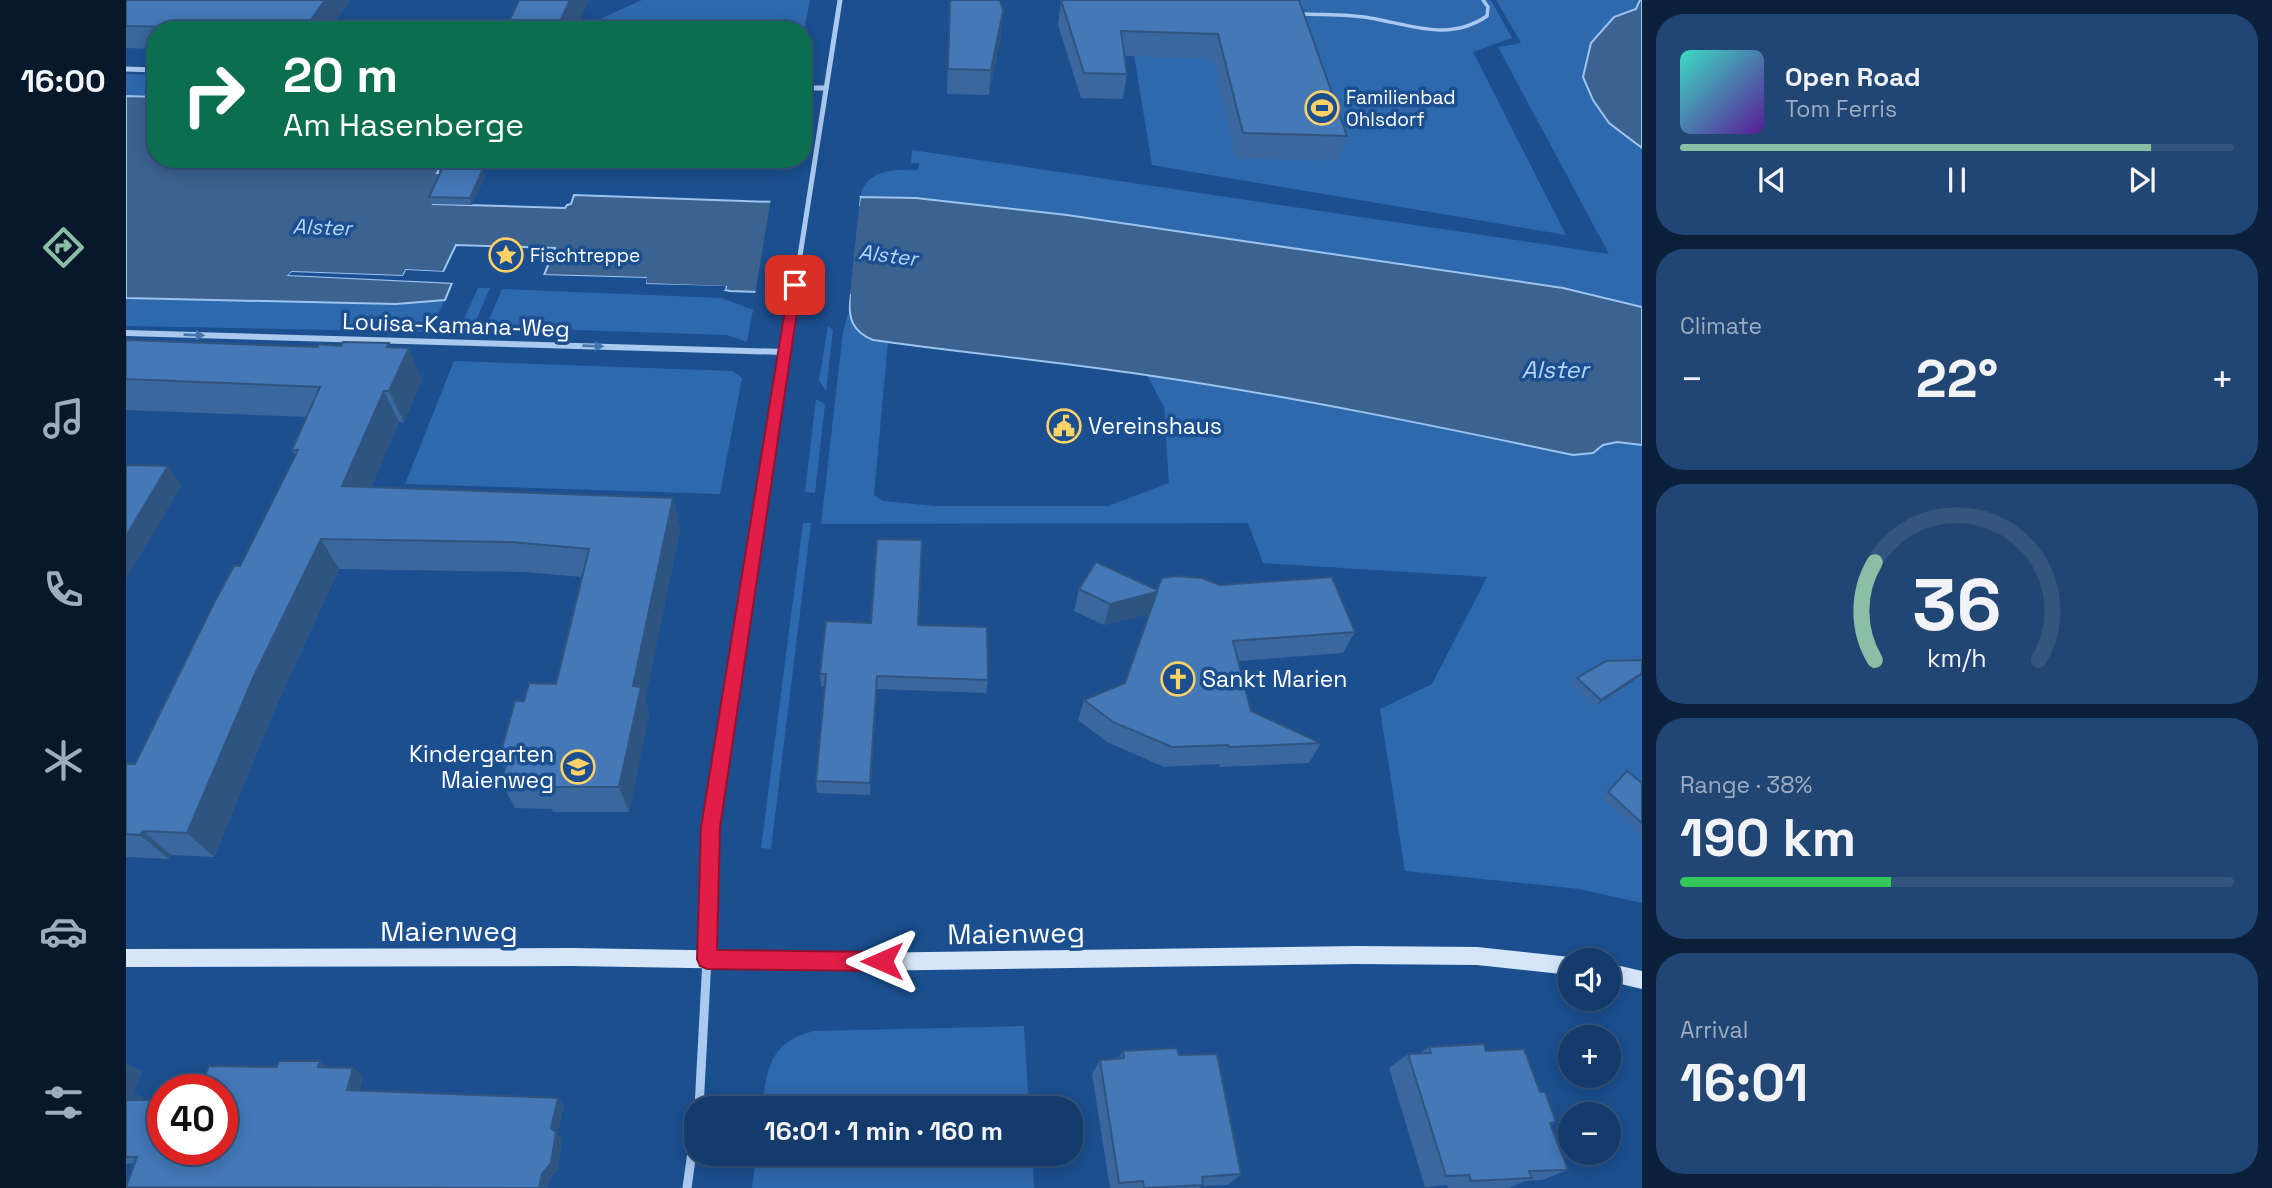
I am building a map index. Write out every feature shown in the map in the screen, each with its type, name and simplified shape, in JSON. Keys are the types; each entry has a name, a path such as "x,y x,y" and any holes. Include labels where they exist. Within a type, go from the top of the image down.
{"street":[{"path":"700,1096 710,827 841,0"},
{"path":"126,69 147,70"},
{"path":"812,88 826,88"},
{"name":"Louisa-Kamana-Weg","path":"126,333 784,352"},
{"name":"Maienweg","path":"126,958 572,957 857,962 1357,955 1477,956 1558,965"},
{"path":"1621,975 1642,980"},
{"path":"687,1188 690,1166"}],"lane":[{"path":"1304,14 1368,17 1449,32 1464,30 1487,16 1488,7 1483,0"}],"shaded area":[{"path":"642,0 810,0 806,21 599,21"},
{"name":"Familienbad Ohlsdorf","path":"1125,0 1491,0 1512,38 1473,52 1566,235 1152,165"},
{"path":"1496,0 1642,0 1642,307 1563,288 1067,215 916,198 860,197 868,181 875,176 891,171 918,170 919,163 911,163 912,150 1609,254 1498,47 1521,43"},
{"path":"126,74 147,75 147,97 126,96"},
{"path":"478,288 490,288 470,334 461,334 460,327"},
{"path":"502,289 722,298 753,310 747,342 727,335 486,327"},
{"path":"126,298 396,304 445,300 429,332 126,326"},
{"path":"848,313 863,334 888,342 874,495 883,501 935,506 1108,506 1169,483 1164,407 1147,375 1384,415 1573,455 1593,453 1603,445 1617,442 1642,445 1642,903 1579,889 1405,871 1380,709 1432,684 1487,577 1263,563 1248,523 821,524 843,332"},
{"path":"828,326 833,330 826,391 819,380"},
{"path":"454,361 733,371 742,378 720,494 405,484"},
{"path":"816,399 825,404 815,493 805,492"},
{"path":"803,523 811,523 771,849 761,848"},
{"path":"1024,1026 1028,1096 764,1096 773,1058 788,1042 814,1031"},
{"path":"755,1166 1033,1166 1034,1188 752,1188"}],"water":[{"path":"1640,0 1642,148 1609,123 1593,100 1583,77 1591,43 1614,17 1636,9"},
{"name":"Alster","path":"126,96 147,97 147,168 440,168 437,173 446,173 433,204 565,208 571,204 574,195 859,205 860,197 916,198 1067,215 1563,288 1642,307 1642,445 1617,442 1603,445 1593,453 1573,455 1200,383 873,340 860,332 852,322 850,295 730,291 725,290 726,287 646,284 646,278 544,275 555,248 456,245 443,272 406,270 403,276 292,272 289,275 452,283 445,300 396,304 126,298"}],"pier":[{"path":"857,196 860,197 848,313 845,313 846,298 755,295 771,198 856,201"},
{"path":"406,270 447,272 444,275 408,274 407,277 453,279 456,283 288,275 292,272 403,276"},
{"path":"541,275 647,278 646,284 726,286 725,290 646,287 643,281 544,278"}],"building":[{"path":"126,0 325,0 310,21 147,21 147,26 126,26"},
{"path":"519,0 570,0 560,21 509,21"},
{"path":"950,0 1000,0 1003,11 991,70 948,69"},
{"path":"1061,0 1299,0 1347,136 1243,133 1218,34 1121,31 1127,74 1084,73"},
{"path":"443,168 483,169 470,198 429,197"},
{"path":"126,340 318,347 319,344 341,346 343,342 389,343 387,347 409,348 389,391 384,391 342,486 673,498 633,686 641,687 619,787 540,787 542,784 501,782 508,759 499,759 515,701 524,701 529,683 556,684 589,549 511,542 321,539 254,676 187,833 143,831 140,835 126,834 126,764 135,764 214,603 234,566 240,566 298,450 292,450 320,387 126,379"},
{"path":"126,465 168,466 126,536"},
{"path":"877,539 922,540 918,625 987,627 988,680 877,676 870,783 816,781 826,674 820,674 826,621 871,623"},
{"path":"1096,562 1157,590 1162,578 1176,576 1202,578 1220,585 1332,577 1355,632 1233,641 1251,711 1321,743 1172,747 1113,722 1084,700 1125,683 1157,592 1110,604 1079,589"},
{"path":"1642,660 1642,673 1601,700 1577,678 1606,661"},
{"path":"1627,771 1642,783 1642,823 1608,792"},
{"path":"1484,1044 1486,1051 1524,1049 1540,1092 1545,1092 1556,1122 1550,1123 1558,1144 1558,1165 1566,1165 1568,1170 1529,1171 1532,1178 1471,1181 1469,1175 1446,1176 1408,1054 1431,1053 1429,1047"},
{"path":"1177,1048 1179,1055 1217,1054 1241,1174 1202,1177 1203,1185 1144,1188 1143,1181 1119,1183 1100,1060 1124,1058 1123,1051"},
{"path":"279,1061 320,1061 318,1067 353,1068 347,1090 558,1098 551,1128 556,1132 551,1163 542,1174 539,1188 126,1187 137,1157 126,1157 126,1100 147,1100 147,1165 238,1165 238,1074 206,1074 209,1066 277,1067"}],"place":[{"name":"Familienbad Ohlsdorf","path":"1322,108"},
{"name":"Fischtreppe","path":"506,255"},
{"name":"Vereinshaus","path":"1064,426"},
{"name":"Sankt Marien","path":"1178,679"},
{"name":"Kindergarten Maienweg","path":"578,767"}],"route":[{"path":"795,285 710,827 707,959 882,961"}]}
